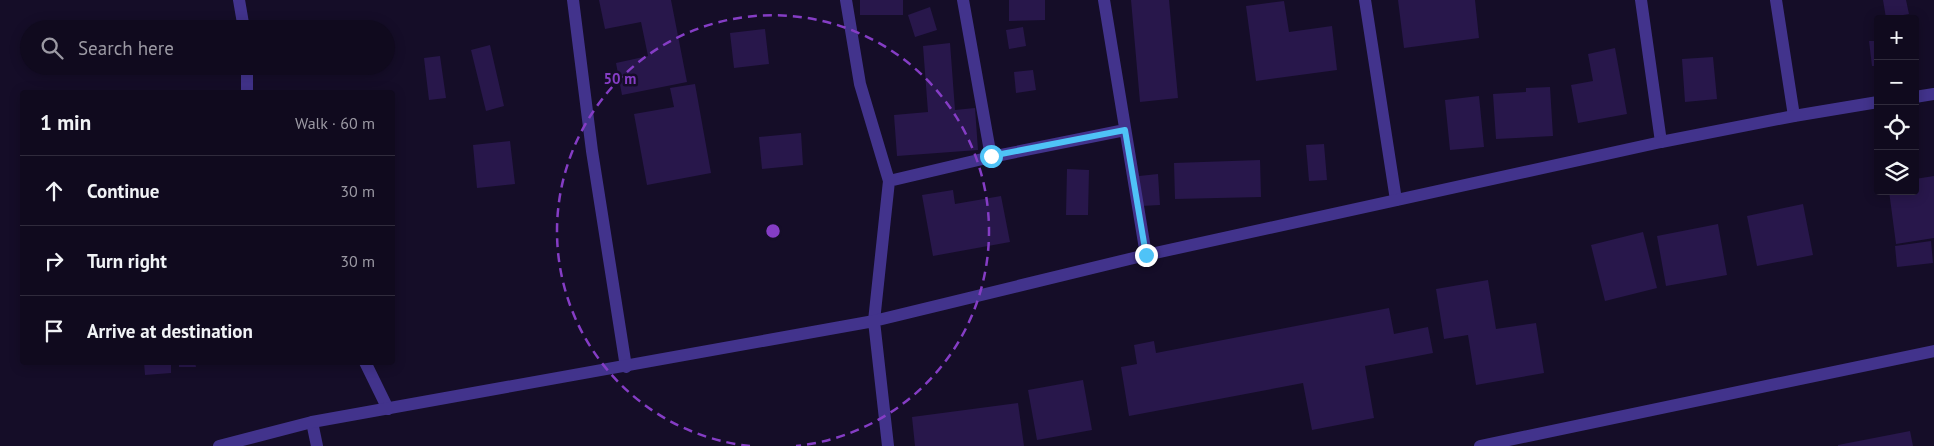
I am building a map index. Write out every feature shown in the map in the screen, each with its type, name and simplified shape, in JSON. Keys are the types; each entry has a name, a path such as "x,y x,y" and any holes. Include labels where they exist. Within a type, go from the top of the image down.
{"street":[{"path":"239,0 242,20"},
{"path":"573,0 592,151 626,367"},
{"path":"846,0 860,84 889,181 874,321 888,446"},
{"path":"963,0 991,156"},
{"path":"1104,0 1146,255"},
{"path":"1365,0 1396,200"},
{"path":"1641,0 1661,142"},
{"path":"1776,0 1794,116"},
{"path":"247,75 247,90"},
{"path":"1919,96 1934,94"},
{"path":"220,446 312,422 874,321 1146,255 1661,142 1874,103"},
{"path":"889,181 991,156 1125,130"},
{"path":"1480,446 1934,351"},
{"path":"366,365 388,409"},
{"path":"312,422 317,446"}],"building":[{"path":"599,0 671,0 687,82 622,95 616,63 648,56 641,22 605,29"},
{"path":"860,0 903,0 903,15 860,15"},
{"path":"1009,0 1045,0 1045,20 1009,21"},
{"path":"1131,0 1169,0 1178,98 1140,102"},
{"path":"1398,0 1475,0 1479,38 1404,48"},
{"path":"1883,0 1906,0 1909,14 1886,15"},
{"path":"1284,1 1289,32 1332,26 1337,70 1256,81 1246,6"},
{"path":"930,7 937,30 915,37 908,15"},
{"path":"1023,27 1026,46 1009,49 1006,30"},
{"path":"765,29 769,64 734,68 730,33"},
{"path":"1869,41 1874,41 1874,66 1872,66"},
{"path":"950,43 955,110 975,108 978,150 897,156 894,115 928,112 923,46"},
{"path":"490,45 504,106 486,111 471,50"},
{"path":"1615,48 1627,114 1578,123 1571,85 1593,81 1588,54"},
{"path":"440,56 446,98 429,100 424,58"},
{"path":"1713,57 1717,99 1685,102 1682,59"},
{"path":"1033,70 1036,90 1016,93 1014,72"},
{"path":"695,84 711,173 647,185 634,114 674,107 670,88"},
{"path":"1550,87 1553,136 1496,139 1493,94 1526,92 1526,88"},
{"path":"1479,96 1484,147 1450,150 1445,100"},
{"path":"801,133 803,165 762,169 759,137"},
{"path":"510,141 515,184 477,188 473,145"},
{"path":"1324,144 1327,180 1309,181 1306,145"},
{"path":"1260,160 1261,197 1175,199 1174,163"},
{"path":"1067,169 1089,170 1088,215 1066,215"},
{"path":"1158,174 1160,205 1141,206 1139,176"},
{"path":"1934,176 1934,238 1896,244 1890,195 1919,195 1919,178"},
{"path":"953,190 955,204 1001,196 1010,242 933,256 922,195"},
{"path":"1803,204 1813,255 1757,266 1747,216"},
{"path":"1718,224 1727,275 1666,286 1657,236"},
{"path":"1643,232 1657,288 1605,301 1591,245"},
{"path":"1931,241 1933,263 1897,267 1895,246"},
{"path":"1488,280 1496,329 1536,323 1544,373 1476,385 1468,335 1444,339 1436,289"},
{"path":"1389,308 1394,334 1428,327 1433,353 1365,366 1374,418 1312,430 1303,383 1129,416 1121,367 1137,364 1134,345 1154,341 1156,353"},
{"path":"144,365 171,365 171,373 145,375"},
{"path":"179,365 196,365 196,367 179,367"},
{"path":"1083,380 1092,430 1037,440 1028,390"},
{"path":"1018,403 1024,446 915,446 912,417"},
{"path":"1910,431 1913,446 1838,446 1838,445"}],"route":[{"path":"991,156 1125,130 1146,255"}]}
